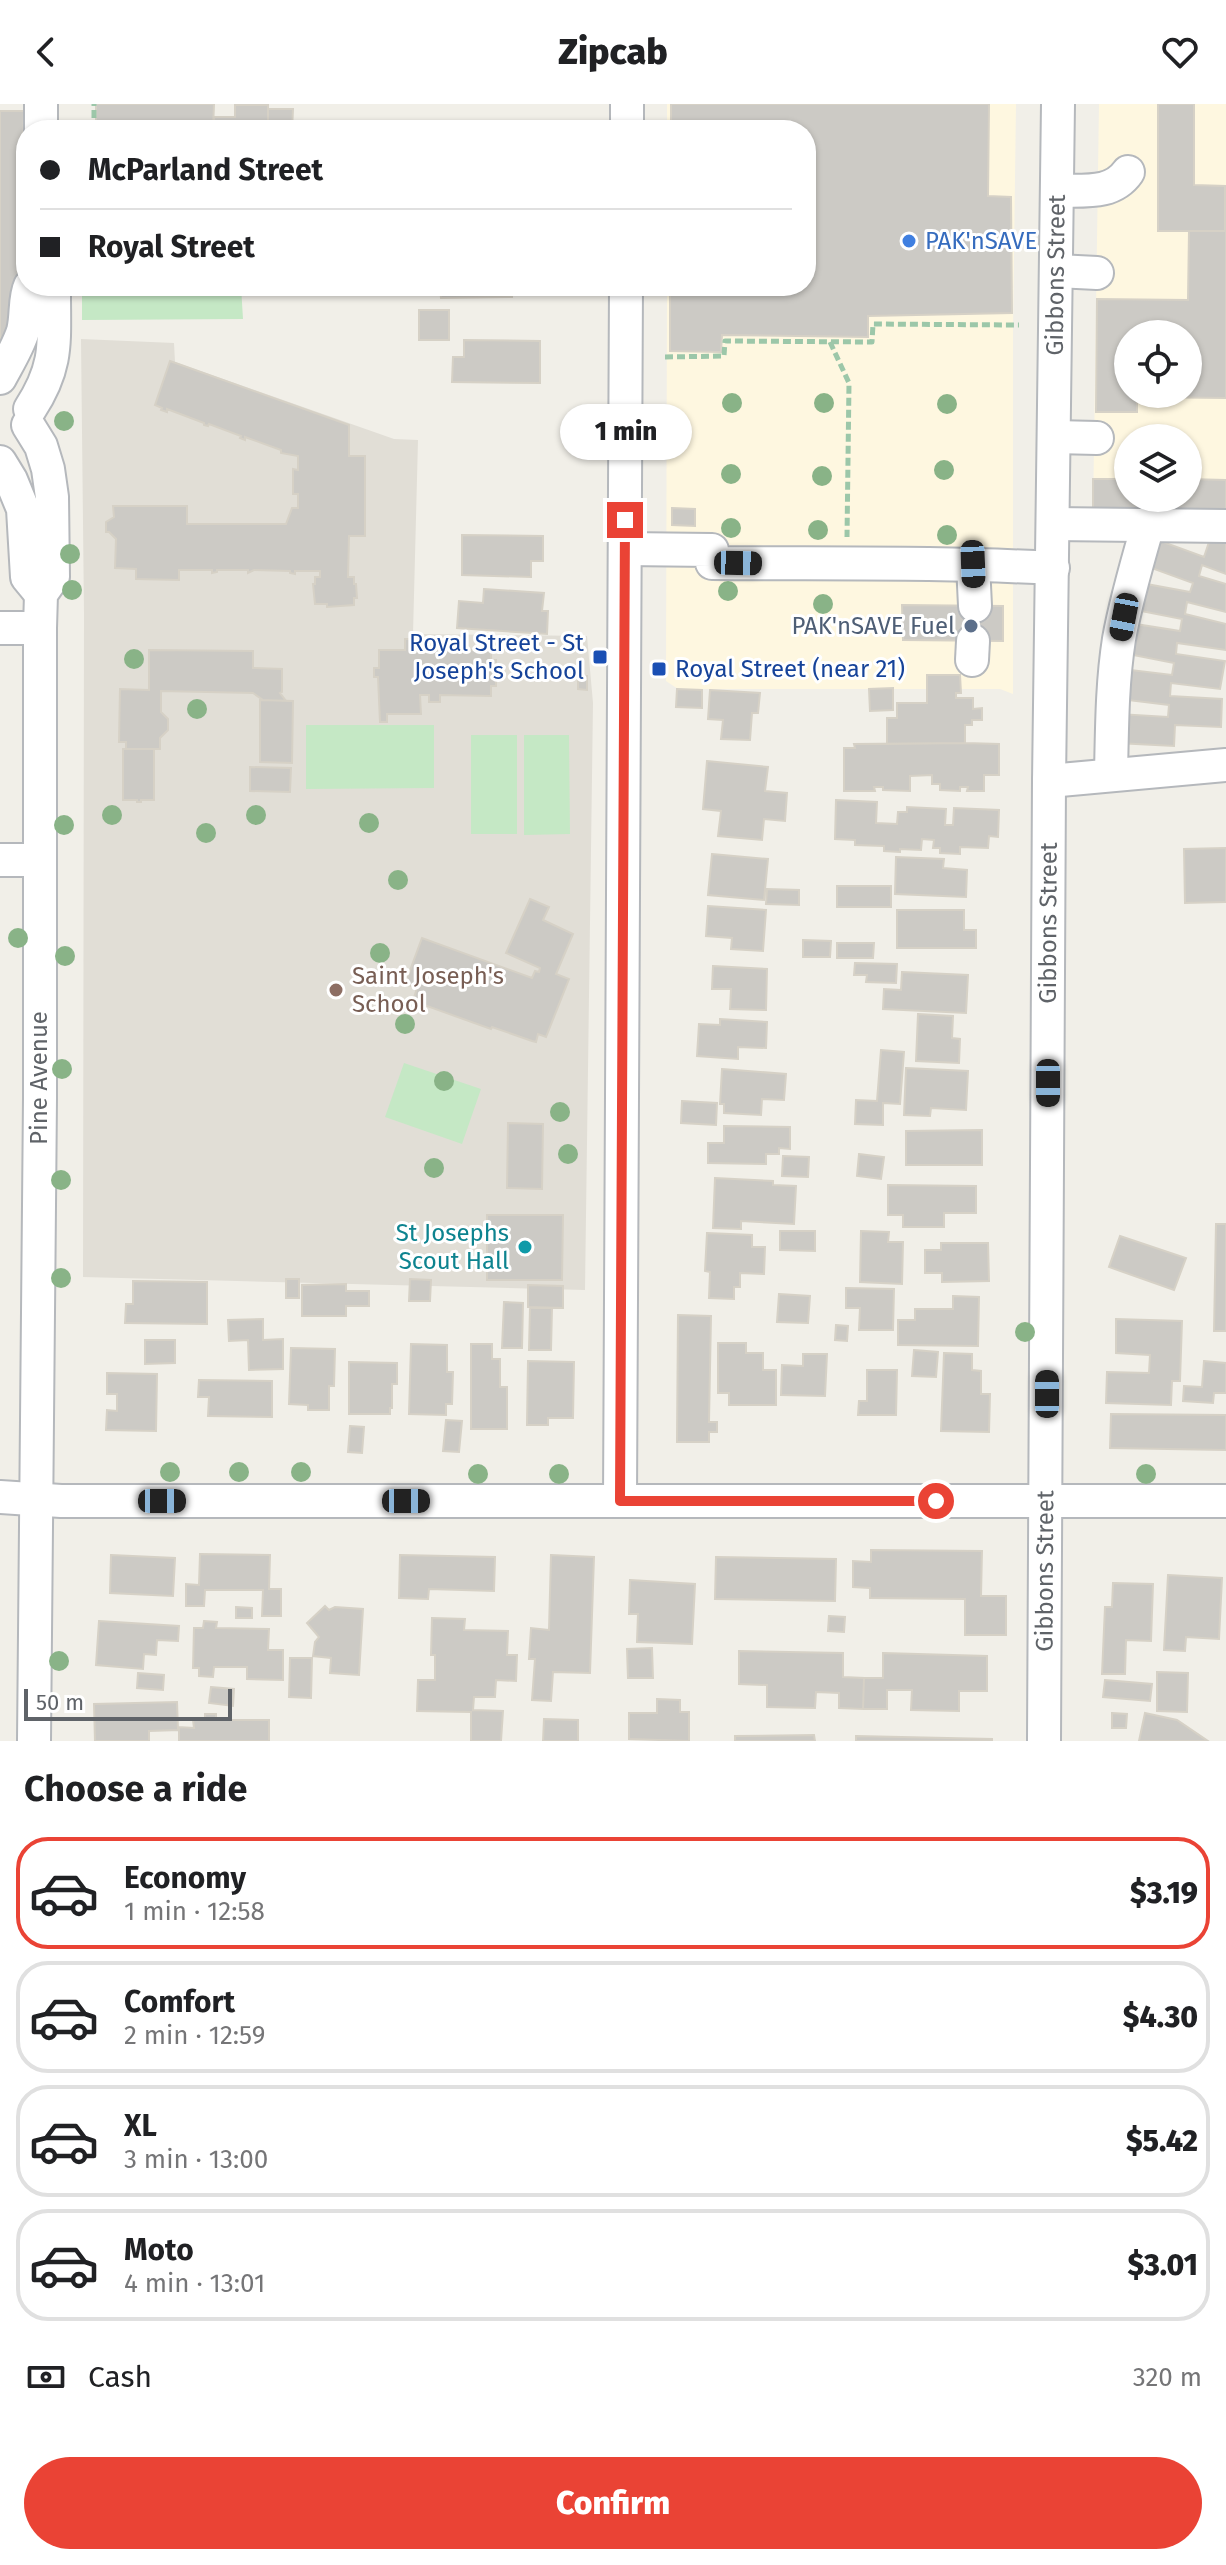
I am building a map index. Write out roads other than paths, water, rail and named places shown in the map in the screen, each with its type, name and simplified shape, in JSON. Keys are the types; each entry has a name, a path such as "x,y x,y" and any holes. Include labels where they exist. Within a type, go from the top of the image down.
{"street":[{"name":"Gibbons Street","path":"1044,1741 1049,781 1058,104"},
{"path":"1058,191 1104,189 1120,183 1128,172"},
{"path":"1057,271 1097,273"},
{"path":"0,378 22,334 27,315 27,296"},
{"path":"0,440 17,437 46,385 53,358 54,296"},
{"path":"620,1501 626,296"},
{"path":"0,386 18,390 28,402 29,417"},
{"name":"Pine Avenue","path":"29,417 48,469 52,497 53,577 41,594 40,628 40,1098 34,1741"},
{"path":"1055,437 1097,438"},
{"path":"0,462 23,509 27,577 41,594"},
{"path":"1053,524 1226,526"},
{"path":"1111,774 1119,641 1148,525"},
{"path":"625,549 712,550 712,563 973,564 1053,568"},
{"path":"973,564 975,606"},
{"path":"0,628 40,628"},
{"path":"1049,781 1226,765"},
{"path":"0,860 39,860"},
{"path":"0,1497 1226,1501"}],"place":[{"name":"PAK'nSAVE","path":"909,241"},
{"name":"PAK'nSAVE Fuel","path":"971,626"},
{"name":"Royal Street - St Joseph's School","path":"600,657"},
{"name":"Royal Street (near 21)","path":"659,669"},
{"name":"Saint Joseph's School","path":"336,990"},
{"name":"St Josephs Scout Hall","path":"525,1247"}]}
